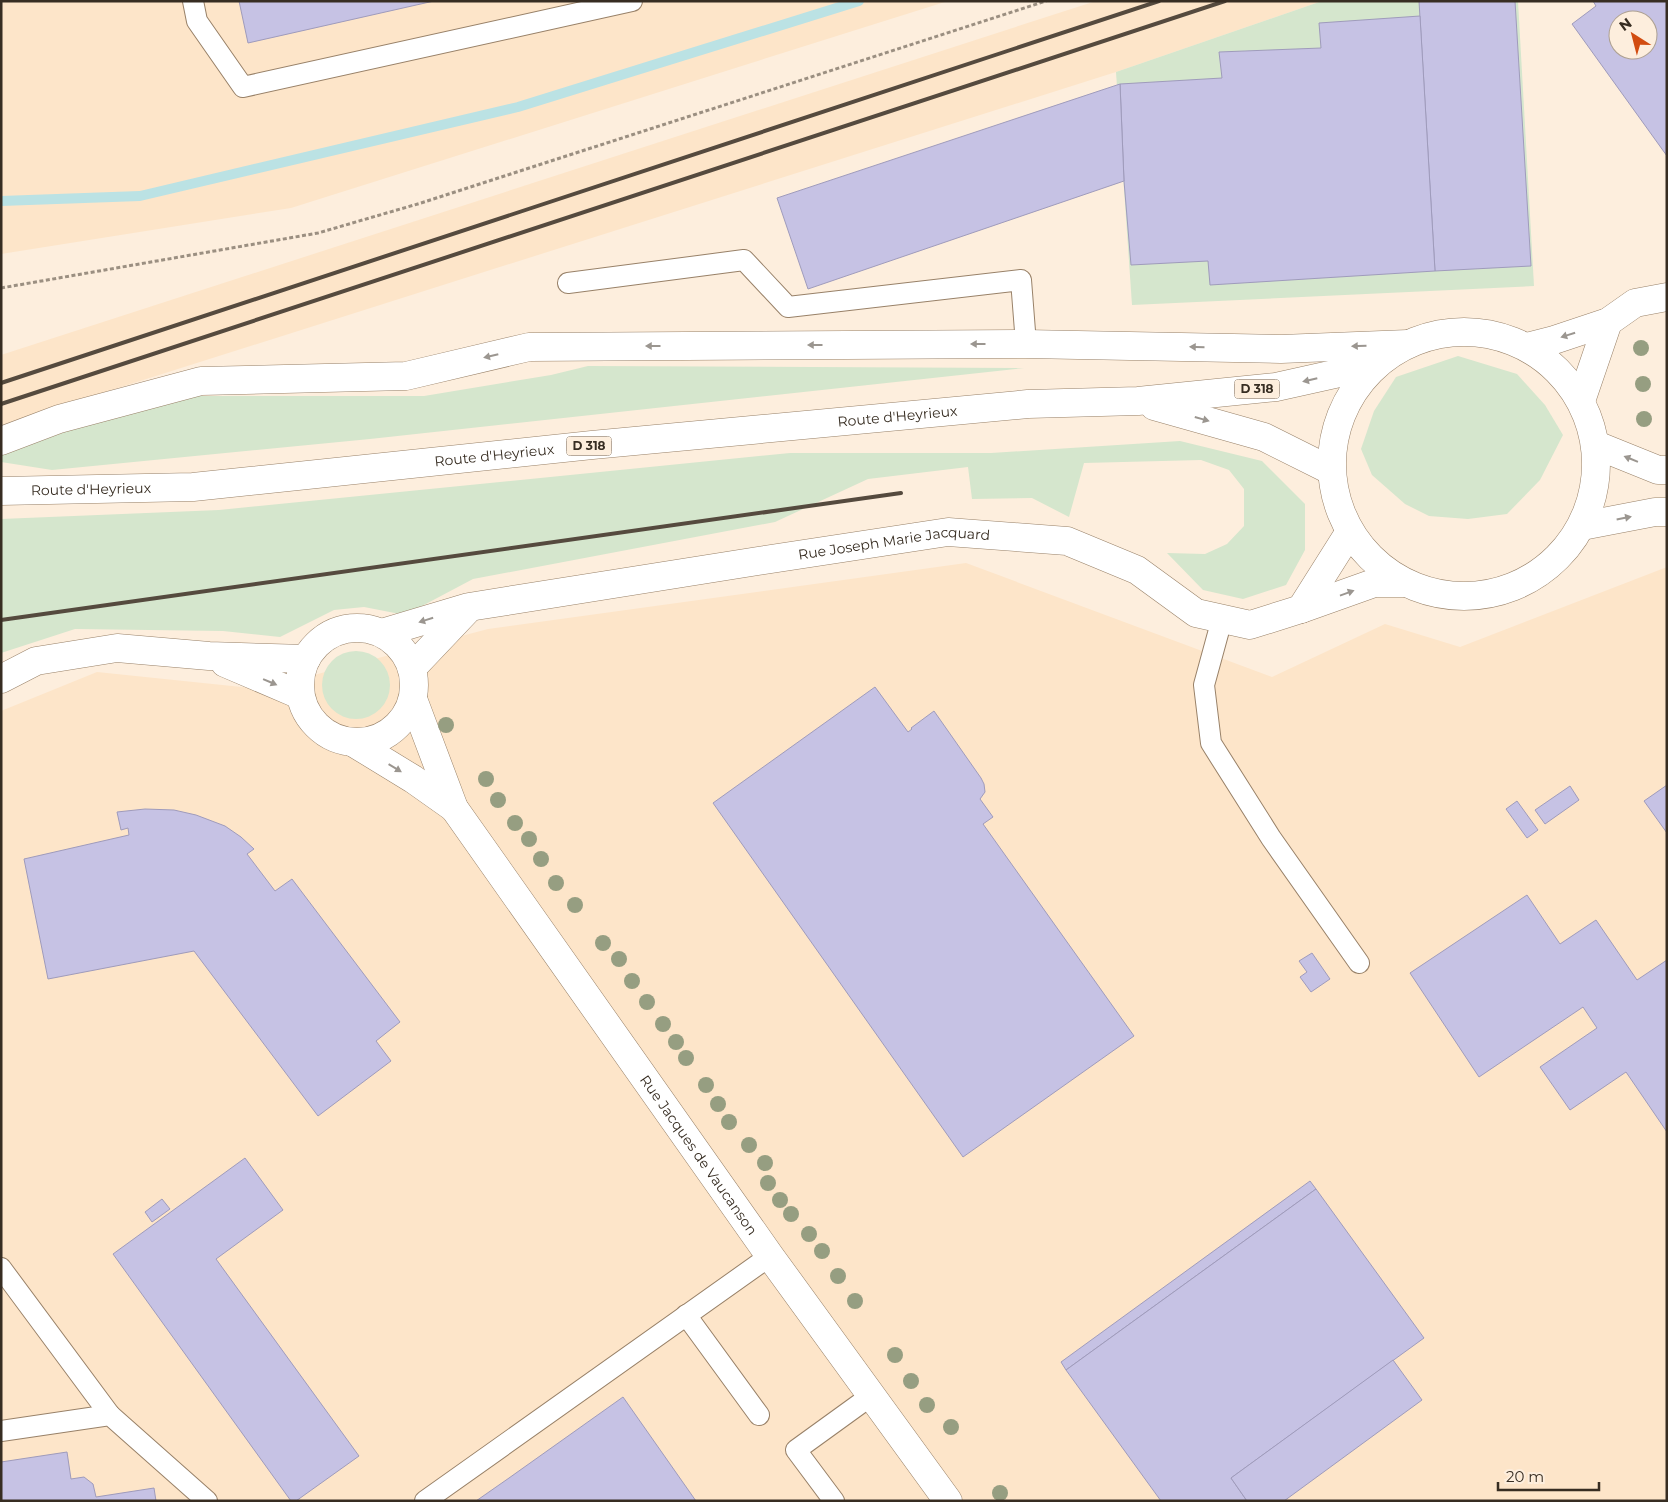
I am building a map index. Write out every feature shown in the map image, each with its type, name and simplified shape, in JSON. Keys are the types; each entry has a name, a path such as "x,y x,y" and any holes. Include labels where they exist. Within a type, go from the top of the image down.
{"street":[{"path":"1527,347 1608,322 1635,303 1667,297"},
{"path":"1581,401 1608,322"},
{"path":"1,441 59,419 201,380 406,376 529,347 1026,344 1281,349 1408,344 1447,332 1488,333 1527,347 1558,369 1581,401 1591,422 1596,445 1595,486 1582,526 1557,559 1524,584 1484,596 1442,596 1403,583 1373,562 1349,533 1336,503 1330,470 1335,432 1350,396 1375,365 1408,344"},
{"name":"Route d'Heyrieux","path":"1,491 193,487 602,444 1028,404 1138,402 1276,387 1375,365"},
{"name":"Route d'Heyrieux","path":"1138,402 1264,437 1330,470"},
{"path":"1596,445 1658,470 1667,470"},
{"path":"1582,526 1655,512 1667,512"},
{"name":"Rue Joseph Marie Jacquard","path":"382,633 469,607 758,560 948,532 1067,541 1137,570 1196,613 1250,625 1374,583 1403,583"},
{"path":"1301,609 1349,533"},
{"path":"412,668 469,607"},
{"path":"347,628 365,628 382,633 395,642 406,654 412,668 415,683 413,699 405,717 392,731 374,740 354,743 335,739 319,728 306,714 300,695 300,677 306,659 316,645 330,634 347,628"},
{"path":"1,679 36,661 116,648 210,656 306,659"},
{"path":"210,656 300,695"},
{"name":"Rue Jacques de Vaucanson","path":"413,699 454,808 770,1256 948,1501"},
{"name":"Rue Jacques de Vaucanson","path":"354,743 413,779 454,808"}],"lane":[{"path":"193,1 198,21 243,87 632,1"},
{"path":"568,283 744,260 788,307 1020,280 1026,344"},
{"path":"1222,619 1204,685 1212,743 1271,838 1359,963"},
{"path":"425,1501 770,1256"},
{"path":"1,1268 110,1415 207,1501"},
{"path":"686,1315 759,1415"},
{"path":"834,1501 796,1450 872,1395"},
{"path":"1,1431 110,1415"}],"path":[{"path":"1,288 318,233 421,203 1046,1"}],"shaded area":[{"path":"1,1 948,1 291,208 1,254"},
{"path":"1096,1 1322,1 1116,72 1,425 1,355"},
{"path":"966,563 1272,677 1385,624 1460,647 1667,567 1667,1501 1,1501 1,711 97,672 261,689 488,629"}],"green space":[{"path":"1322,1 1518,1 1534,286 1132,305 1116,72"},
{"path":"1458,356 1517,374 1545,405 1563,435 1540,480 1507,514 1468,519 1429,516 1405,504 1372,475 1361,449 1374,411 1396,377"},
{"path":"588,366 1024,368 370,439 52,470 1,462 1,454 170,396 424,396 551,375"},
{"path":"1180,441 1262,461 1305,504 1305,550 1286,585 1243,599 1203,590 1167,553 1205,554 1227,544 1244,526 1244,489 1229,470 1201,460 1084,463 1069,517 1032,498 972,499 968,467 868,479 775,522 473,579 405,615 364,607 334,610 280,637 223,631 75,629 1,653 1,519 219,510 790,453 991,453"},
{"path":"356,651 369,654 380,661 387,672 390,685 387,698 380,709 369,716 356,719 343,716 332,709 325,698 322,685 325,672 332,661 343,654"}],"building":[{"path":"239,1 434,1 248,43"},
{"path":"1419,1 1515,1 1531,266 1435,271"},
{"path":"1593,1 1667,1 1667,156 1572,24 1596,6"},
{"path":"1420,16 1435,271 1210,285 1208,261 1131,265 1124,181 1120,84 1222,78 1219,52 1321,48 1319,23"},
{"path":"1120,84 1124,181 808,289 777,198"},
{"path":"875,687 908,732 934,711 984,784 985,792 980,799 993,817 983,824 1134,1036 963,1157 713,803"},
{"path":"1667,785 1667,833 1644,801"},
{"path":"1570,786 1579,800 1545,824 1535,810"},
{"path":"1517,801 1538,830 1527,838 1506,809"},
{"path":"145,809 174,810 196,815 225,826 254,849 247,854 275,891 292,879 400,1022 376,1041 391,1061 318,1116 194,951 48,979 24,859 129,835 128,828 121,830 117,812"},
{"path":"1527,895 1560,944 1596,920 1637,980 1667,960 1667,1132 1626,1072 1570,1110 1540,1067 1597,1028 1583,1007 1479,1077 1410,973"},
{"path":"1312,953 1330,979 1311,992 1300,977 1307,972 1299,961"},
{"path":"245,1158 283,1210 216,1259 359,1456 296,1501 291,1501 113,1254"},
{"path":"1310,1181 1316,1189 1066,1370 1061,1362"},
{"path":"1316,1189 1424,1338 1231,1478 1247,1501 1161,1501 1066,1370"},
{"path":"162,1199 170,1209 152,1222 145,1212"},
{"path":"1393,1360 1422,1400 1284,1501 1247,1501 1231,1478"},
{"path":"623,1397 696,1501 476,1501 509,1478"},
{"path":"67,1452 71,1479 84,1477 93,1484 96,1497 154,1488 156,1501 1,1501 1,1462"}],"waterway":[{"path":"1,201 140,196 518,107 859,1"}],"railway":[{"path":"1,383 1159,1"},
{"path":"1,404 1225,1"},
{"path":"1,620 901,493"}]}
